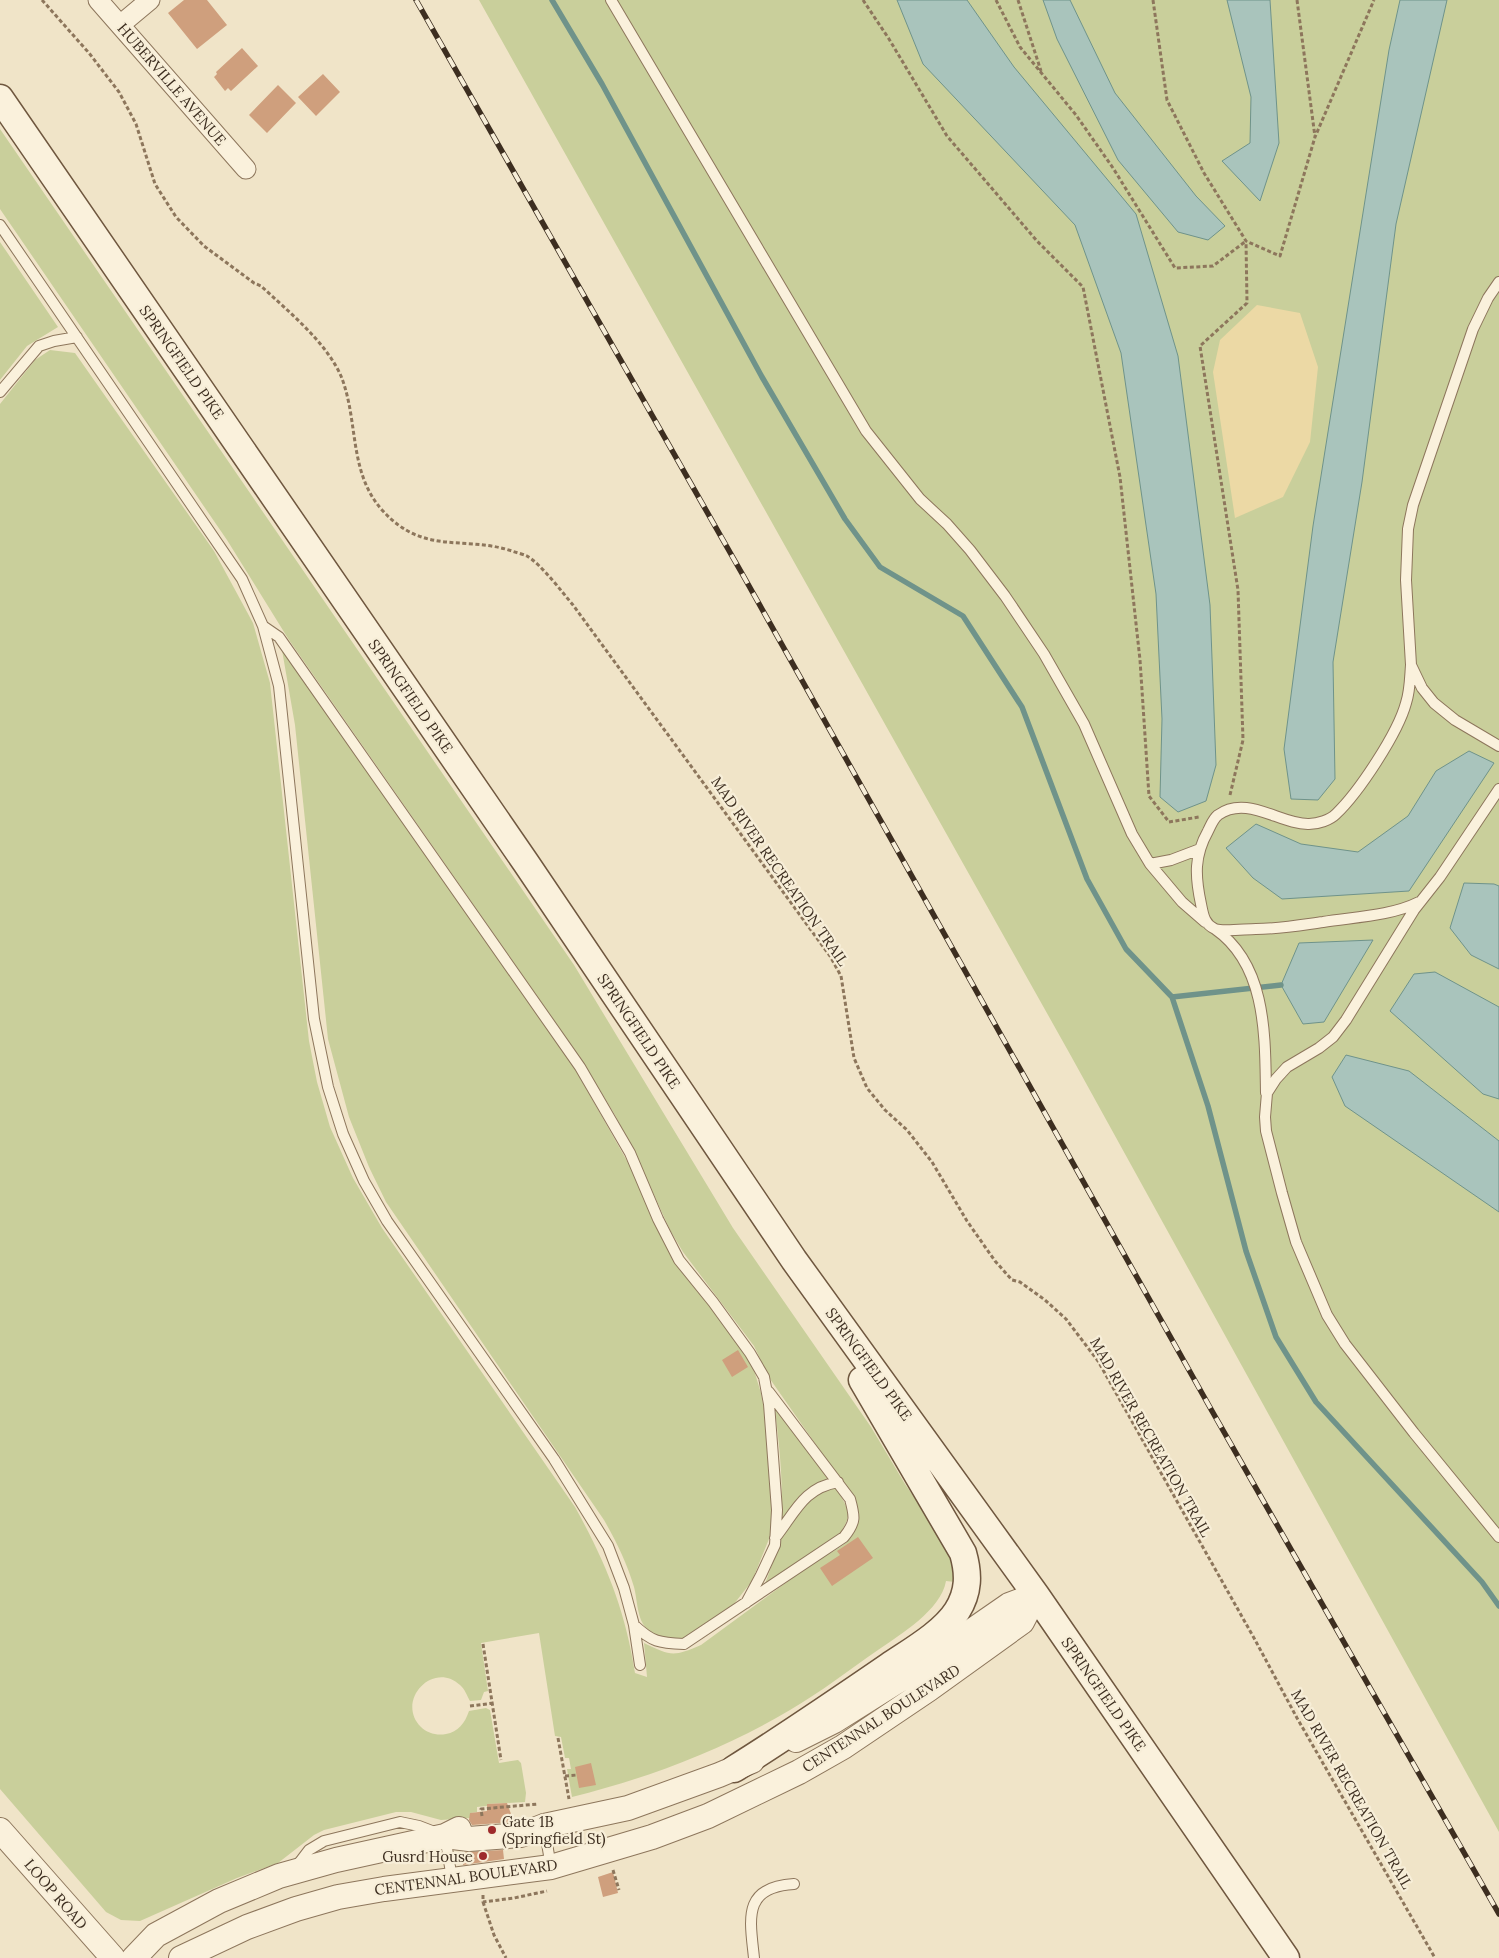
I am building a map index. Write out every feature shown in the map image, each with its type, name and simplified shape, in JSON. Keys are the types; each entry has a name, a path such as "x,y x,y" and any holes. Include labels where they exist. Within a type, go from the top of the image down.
{"main road":[{"name":"SPRINGFIELD PIKE","path":"0,98 526,863 794,1260 1036,1595 1286,1958"},
{"path":"734,1769 796,1731 946,1625 964,1599 968,1581 968,1569 963,1553 794,1260"}],"street":[{"name":"HUBERVILLE AVENUE","path":"98,0 246,169"},
{"path":"120,25 150,0"},
{"name":"CENTENNAL BOULEVARD","path":"544,1826 628,1808 734,1769 771,1753 834,1721 915,1670 1008,1606 1036,1595"},
{"name":"CENTENNAL BOULEVARD","path":"181,1958 247,1927 296,1909 356,1894 452,1879 551,1867 652,1837 736,1804 843,1747 929,1689 1022,1622 1036,1595"},
{"path":"134,1958 156,1935 219,1901 291,1873 336,1860 445,1836 466,1825 482,1822 520,1819 544,1826"},
{"name":"LOOP ROAD","path":"0,1830 112,1958"}],"lane":[{"path":"611,0 866,431 920,499 947,524 970,550 1006,596 1044,654 1084,724 1132,834 1150,864 1182,902 1237,948 1246,963 1259,1002 1264,1025 1266,1131 1296,1242 1327,1315 1345,1344 1414,1434 1499,1537"},
{"path":"0,225 242,579 263,626 279,686 314,1020 328,1087 343,1134 364,1182 387,1221 554,1459 608,1546 624,1588 634,1625 640,1665"},
{"path":"1205,922 1196,882 1196,865 1200,849 1213,820 1227,810 1238,808 1268,812 1299,824 1310,825 1325,821 1336,815 1381,754 1402,716 1410,683 1411,666 1406,580 1408,529 1413,506 1473,329 1488,298 1499,282"},
{"path":"0,392 39,346 54,341 77,338"},
{"path":"263,626 279,637 580,1067 630,1153 658,1219 679,1260 750,1352 764,1377 767,1389 777,1510 775,1545 762,1575 746,1603"},
{"path":"1411,666 1422,688 1434,703 1455,720 1499,746"},
{"path":"1266,1100 1276,1079 1287,1067 1319,1048 1333,1037 1346,1020 1422,900 1440,877 1499,789"},
{"path":"1150,864 1171,860 1200,849"},
{"path":"1215,929 1266,930 1394,911 1422,900"},
{"path":"634,1625 647,1638 663,1643 684,1644 844,1537 853,1525 854,1514 850,1499 767,1389"},
{"path":"775,1538 798,1504 814,1490 827,1484 838,1482"},
{"path":"544,1826 551,1867"},
{"path":"445,1836 452,1879"},
{"path":"754,1958 750,1916 753,1905 760,1895 769,1888 778,1885 794,1884"}],"path":[{"name":"MAD RIVER RECREATION TRAIL","path":"42,0 89,53 119,92 136,124 155,184 176,217 204,246 254,283 261,286 303,325 327,353 340,374 347,396 356,455 362,479 382,511 418,537 450,544 496,546 527,556 552,580 573,605 794,905 830,956 841,976 854,1058 867,1088 907,1130 932,1162 967,1221 995,1261 1012,1280 1020,1282 1045,1300 1066,1319 1098,1361 1254,1638 1296,1718 1435,1958"},
{"path":"863,0 889,39 947,136 1037,240 1083,287 1120,477 1140,660 1149,796 1170,822 1227,810 1243,740 1238,590 1200,346 1247,303 1246,241 1204,173 1167,100 1153,0"},
{"path":"996,0 1020,47 1076,115 1108,161 1174,268 1213,266 1246,241"},
{"path":"1018,0 1042,74"},
{"path":"1297,0 1315,137"},
{"path":"1246,241 1280,256 1315,137 1374,0"},
{"path":"483,1644 501,1760"},
{"path":"470,1706 493,1704"},
{"path":"558,1738 569,1801"},
{"path":"566,1776 577,1775"},
{"path":"483,1902 494,1935 506,1958"}],"green space":[{"path":"479,0 1499,0 1499,1832 1071,1056"},
{"path":"0,129 574,965 733,1228 871,1427 905,1484 950,1550 955,1562 955,1582 946,1581 943,1592 919,1620 898,1637 801,1703 765,1724 712,1750 657,1772 572,1797 567,1769 571,1769 569,1758 565,1758 561,1737 555,1736 539,1633 481,1643 488,1691 484,1692 481,1700 470,1701 460,1685 450,1679 439,1677 429,1680 415,1696 412,1706 414,1717 426,1731 432,1734 443,1735 457,1729 463,1723 469,1711 486,1708 490,1710 499,1763 518,1760 521,1763 526,1793 525,1802 487,1804 487,1806 477,1807 477,1812 471,1813 470,1818 441,1820 411,1812 396,1812 324,1830 314,1835 278,1863 237,1878 140,1921 121,1920 106,1912 0,1789 0,404 35,360 50,350 75,353 214,551 253,623 270,683 309,1041 317,1082 330,1127 353,1178 382,1228 575,1507 613,1587 626,1628 635,1673 647,1677 644,1643 667,1653 684,1652 701,1645 817,1560 845,1544 854,1531 856,1512 854,1499 770,1379 754,1346 683,1252 670,1230 615,1115 581,1059 289,640 227,540 0,209"},
{"path":"0,242 58,327 27,346 0,380"},
{"path":"282,650 575,1069 631,1168 660,1234 679,1269 731,1332 753,1367 761,1393 767,1424 773,1503 771,1534 752,1581 730,1609 680,1640 650,1632 643,1624 639,1616 634,1587 628,1569 604,1520 386,1202 369,1167 349,1117 328,1039 295,725"},
{"path":"774,1402 828,1475 838,1491 848,1514 847,1521 841,1532 764,1587 777,1549 782,1510 779,1448"}],"sand":[{"path":"1257,305 1300,313 1318,367 1310,442 1283,497 1235,518 1213,372 1220,340"}],"water":[{"path":"897,0 967,0 1014,67 1136,214 1178,356 1210,605 1216,765 1206,801 1178,812 1160,797 1162,719 1156,594 1121,353 1075,225 923,64"},
{"path":"1043,0 1070,0 1115,93 1196,196 1225,226 1208,240 1178,232 1118,160 1057,39"},
{"path":"1227,0 1270,0 1279,143 1260,201 1222,161 1250,143 1251,97"},
{"path":"1400,0 1447,0 1396,224 1362,482 1333,662 1335,779 1318,800 1291,799 1284,749 1313,526 1389,50"},
{"path":"1469,751 1494,763 1409,891 1282,899 1253,878 1226,848 1256,824 1301,844 1358,852 1408,816 1436,771"},
{"path":"1464,883 1494,884 1499,886 1499,969 1471,955 1450,928"},
{"path":"1373,940 1324,1022 1303,1024 1281,985 1299,943"},
{"path":"1435,972 1499,1007 1499,1099 1483,1094 1390,1011 1414,974"},
{"path":"1346,1055 1409,1071 1499,1141 1499,1212 1345,1106 1332,1077"}],"building":[{"path":"184,0 207,0 227,25 197,49 168,13"},
{"path":"242,48 258,66 231,91 228,88 225,91 214,77 217,74 216,72"},
{"path":"323,74 340,92 316,116 298,97"},
{"path":"278,85 296,103 267,133 249,115"},
{"path":"738,1350 748,1367 732,1377 722,1360"},
{"path":"858,1537 873,1558 832,1586 820,1568 840,1555 837,1551"},
{"path":"591,1763 596,1785 579,1788 575,1767"},
{"path":"507,1803 514,1822 472,1825 469,1820 470,1813 487,1811 487,1804"},
{"path":"503,1850 504,1859 463,1865 465,1852"},
{"path":"613,1872 618,1893 603,1897 598,1877"}],"waterway":[{"path":"552,0 602,84 762,377 845,519 880,567 963,616 1022,707 1087,879 1126,949 1172,997 1208,1106 1246,1251 1276,1337 1316,1402 1482,1582 1499,1606"},
{"path":"1172,997 1281,985"}],"railway":[{"path":"416,0 744,577 1212,1411 1499,1914"}],"place":[{"name":"Gate 1B (Springfield St)","path":"492,1830"},
{"name":"Gusrd House","path":"483,1856"}]}
